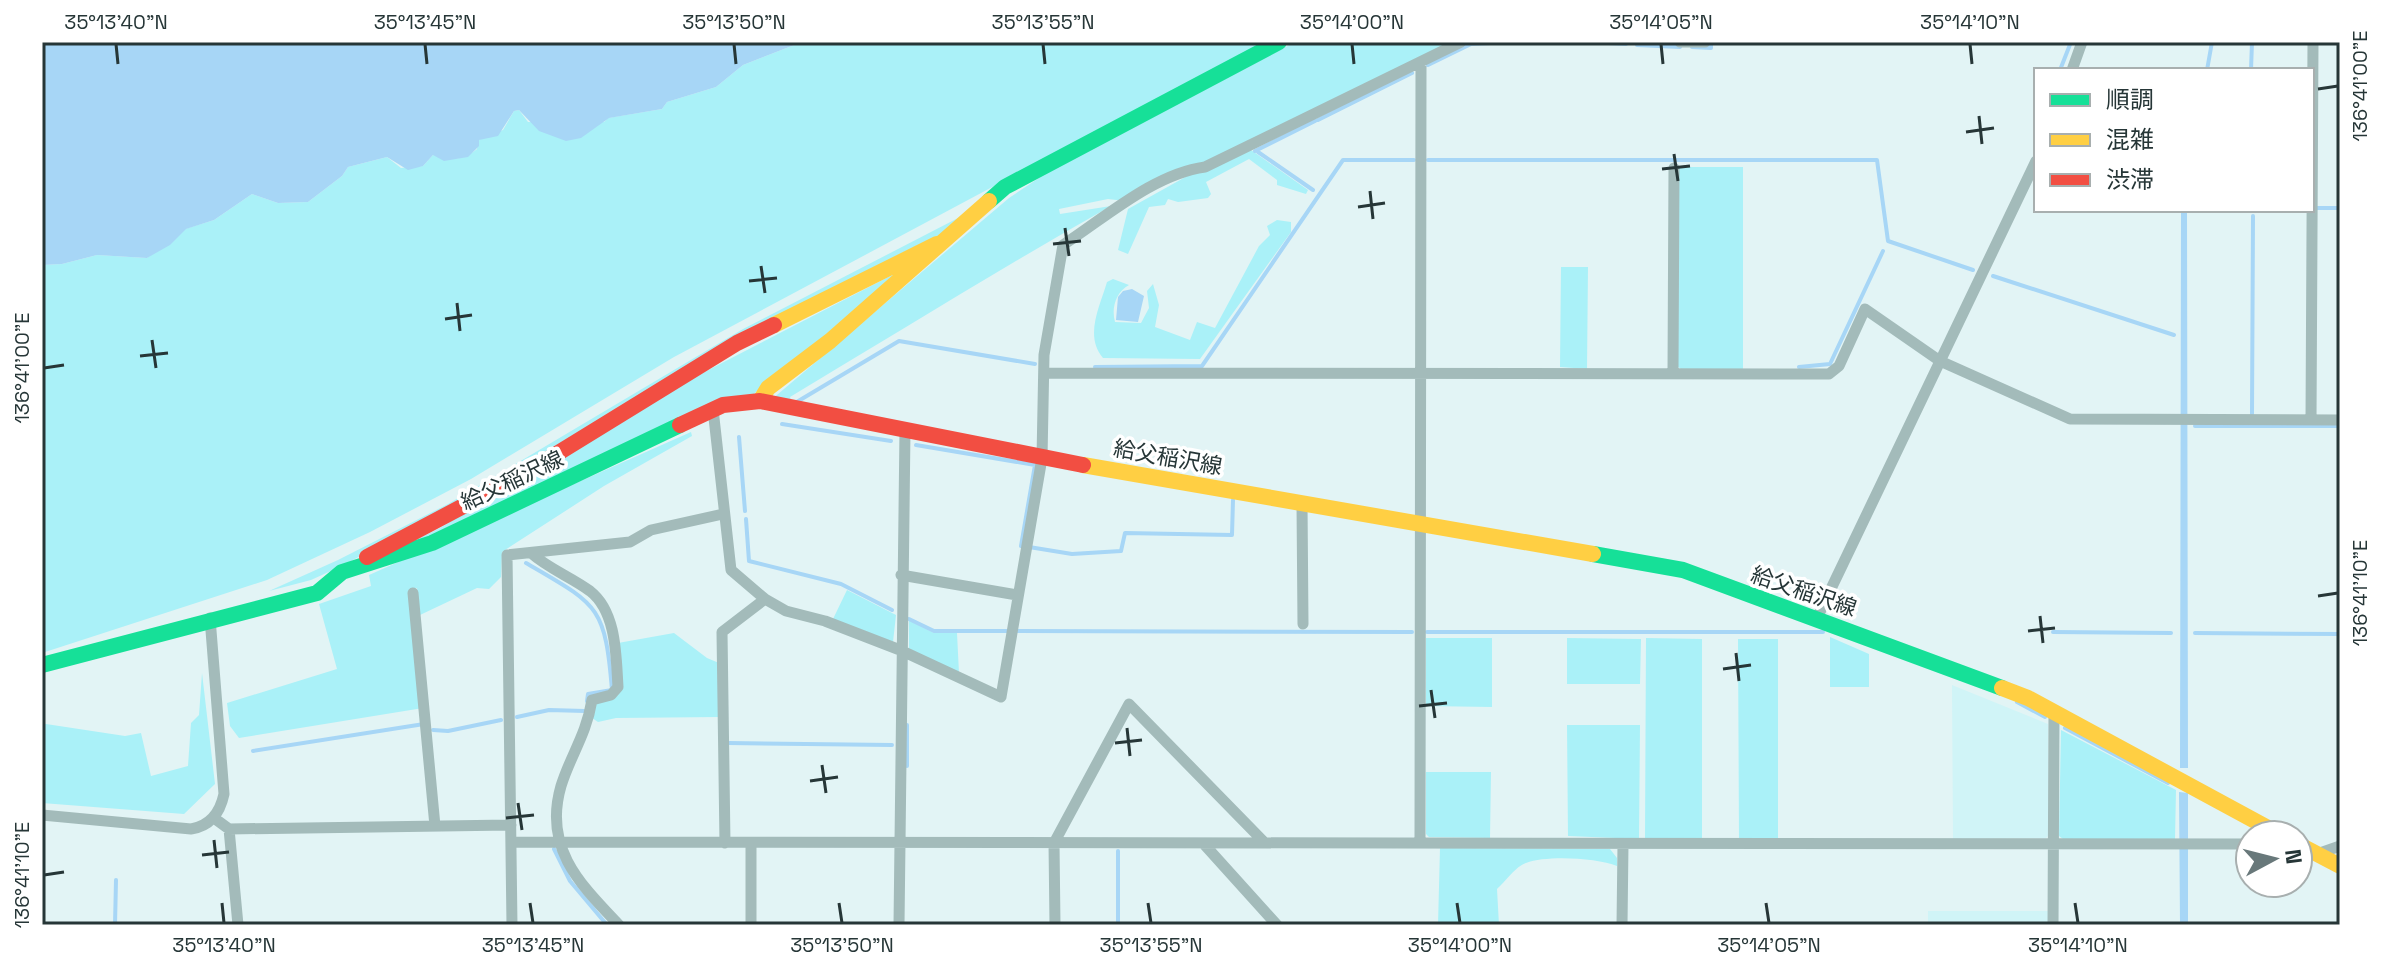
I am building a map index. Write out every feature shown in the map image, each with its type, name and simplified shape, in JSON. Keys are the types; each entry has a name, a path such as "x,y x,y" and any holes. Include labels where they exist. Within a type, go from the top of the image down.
{"main road":[{"path":"760,401 768,388 830,341 1005,187 1279,42"},
{"path":"342,572 524,474 737,343 937,244"},
{"name":"給父稲沢線","path":"42,665 210,618 317,593 342,572 432,543 713,409 739,402 760,401 1042,458 1683,570 1976,677 2054,713 2251,819"},
{"path":"2314,852 2340,866"}],"street":[{"path":"713,409 728,565 765,599 786,611 825,621 900,650 1001,697 1042,458 1044,373 1063,245 1185,170 1205,167 1461,42"},
{"path":"1680,42 1705,42"},
{"path":"2073,68 2082,42"},
{"path":"2313,42 2313,68"},
{"path":"1420,842 1421,63"},
{"path":"1817,618 2034,165"},
{"path":"1673,373 1674,168"},
{"path":"2311,420 2312,212"},
{"path":"1044,373 1833,373 1865,309 1940,361 2070,419 2340,420"},
{"path":"899,925 905,430"},
{"path":"1302,503 1303,624"},
{"path":"512,925 507,555 630,542 651,530 723,514"},
{"path":"531,553 591,592 606,615 615,641 618,687 611,695 592,700 587,729 561,787 557,842 587,891 619,925"},
{"path":"901,575 1017,595"},
{"path":"413,593 435,826"},
{"path":"725,843 722,632 765,599"},
{"path":"42,815 191,829 202,827 214,818 224,794 210,618"},
{"path":"1055,925 1054,843 1129,704 1265,843"},
{"path":"2053,925 2054,713"},
{"path":"214,818 229,829 511,825"},
{"path":"229,829 238,925"},
{"path":"511,842 2234,844"},
{"path":"751,843 751,925"},
{"path":"1203,843 1277,925"},
{"path":"1622,925 1623,844"},
{"path":"2317,854 2340,846"}],"shaded area":[{"path":"42,42 802,42 743,65 716,87 667,102 662,109 609,118 581,138 566,141 539,131 519,110 514,111 498,136 479,140 479,146 468,157 444,161 433,155 423,166 408,170 387,157 348,167 342,176 308,202 278,203 252,194 214,220 186,229 170,245 147,258 97,255 62,264 42,265"},
{"path":"802,42 1264,42 674,357 471,479 370,532 267,580 42,653 42,265 62,264 97,255 147,258 185,229 214,220 252,194 278,203 308,202 342,176 348,167 387,157 401,168 423,166 433,155 466,156 477,149 478,140 503,130 514,111 519,110 528,122 604,122 608,118 662,109 667,102 716,87 743,65"},
{"path":"1295,42 1454,42 1125,201 1108,199 1059,209 1060,214 1111,206 790,397 793,408 771,400 1009,198 1045,174"},
{"path":"1251,150 1308,190 1306,194 1277,185 1277,180 1249,159 1206,182 1211,194 1208,198 1178,202 1168,199 1165,205 1149,207 1128,254 1118,250 1128,209 1189,175"},
{"path":"1678,167 1743,167 1743,369 1681,369 1677,366"},
{"path":"2181,212 2187,212 2188,768 2180,768"},
{"path":"960,217 937,239 344,565 311,580 269,591 448,504 743,329"},
{"path":"1277,220 1291,222 1291,232 1200,359 1103,358 1097,349 1094,331 1107,282 1113,279 1129,285 1116,301 1115,322 1141,323 1149,308 1147,291 1153,284 1159,305 1155,327 1190,340 1197,322 1215,328 1259,246 1270,235 1267,226"},
{"path":"1561,267 1588,267 1587,369 1560,367"},
{"path":"900,271 822,340 763,384 748,401 382,557 440,528 691,379"},
{"path":"1132,289 1144,296 1138,322 1116,320 1118,297 1123,291"},
{"path":"691,432 692,436 604,486 502,552 501,577 489,589 477,588 420,615 417,588 410,589 423,708 239,738 230,726 227,703 337,669 319,604 371,586 369,575"},
{"path":"847,590 896,615 893,642 833,619"},
{"path":"909,620 934,633 957,633 959,673 909,649"},
{"path":"674,633 707,658 719,663 719,717 616,718 598,722 592,718 594,702 612,697 618,643"},
{"path":"1830,637 1869,654 1869,687 1830,687"},
{"path":"1426,638 1492,638 1492,707 1426,706"},
{"path":"1567,638 1641,639 1640,684 1567,684"},
{"path":"1646,638 1702,639 1702,839 1645,839"},
{"path":"1738,639 1778,639 1778,840 1739,839"},
{"path":"202,673 215,784 184,814 42,803 42,725 125,736 141,733 151,776 188,766 191,723 199,715"},
{"path":"1952,685 2048,724 2049,835 2046,838 1953,839"},
{"path":"1567,725 1640,725 1639,839 1568,836"},
{"path":"2061,730 2176,790 2175,839 2063,839 2059,836"},
{"path":"1426,772 1491,772 1490,838 1429,837 1426,834"},
{"path":"2179,792 2188,793 2188,925 2180,925"},
{"path":"1440,848 1610,849 1617,858 1617,866 1572,858 1526,863 1497,889 1499,925 1438,925"},
{"path":"1928,911 2048,911 2048,925 1928,925"}],"waterway":[{"path":"1428,65 1471,44 1510,42"},
{"path":"1520,42 1557,42"},
{"path":"1591,42 1626,44"},
{"path":"1692,47 1711,48 1711,42"},
{"path":"2061,68 2071,42"},
{"path":"2207,68 2212,42"},
{"path":"2251,68 2252,42"},
{"path":"1637,45 1680,47"},
{"path":"1318,120 1412,73"},
{"path":"1255,151 1315,121"},
{"path":"1258,152 1313,190"},
{"path":"1095,367 1202,366 1343,160 1414,160"},
{"path":"1428,160 1877,160 1888,241 1973,270"},
{"path":"2317,208 2340,208"},
{"path":"2252,414 2253,216"},
{"path":"1799,367 1830,364 1883,251"},
{"path":"1993,276 2174,335"},
{"path":"795,403 899,341 1035,364"},
{"path":"782,424 891,441"},
{"path":"2195,426 2340,426"},
{"path":"739,437 745,511"},
{"path":"916,445 1035,465 1021,546"},
{"path":"1029,547 1072,554 1121,551 1125,533 1232,535 1233,500"},
{"path":"746,519 749,561 841,584 892,610"},
{"path":"526,563 583,599 601,624 612,690 588,694 587,701"},
{"path":"909,619 934,631 1007,631"},
{"path":"1017,631 1412,632"},
{"path":"1427,632 1823,632"},
{"path":"2053,632 2171,633"},
{"path":"2195,633 2340,634"},
{"path":"2017,702 2045,717"},
{"path":"517,717 549,710 585,711"},
{"path":"433,730 448,731 501,720"},
{"path":"253,751 424,724"},
{"path":"907,725 907,766"},
{"path":"2065,728 2168,783"},
{"path":"728,743 892,745"},
{"path":"554,849 570,881 607,925"},
{"path":"1118,851 1118,925"},
{"path":"115,925 116,880"}],"traffic: fast":[{"path":"989,201 1005,187 1279,42"},
{"path":"42,665 317,593 342,572 432,543 680,425"},
{"path":"1593,554 1683,570 2002,688"}],"traffic: slow":[{"path":"760,401 768,388 830,341 989,201"},
{"path":"774,325 937,244"},
{"path":"1083,465 1593,554"},
{"path":"2002,688 2028,698 2251,819"},
{"path":"2314,852 2340,866"}],"traffic: jam":[{"path":"367,557 524,474 737,343 774,325"},
{"path":"680,425 723,405 760,401 1083,465"}]}
